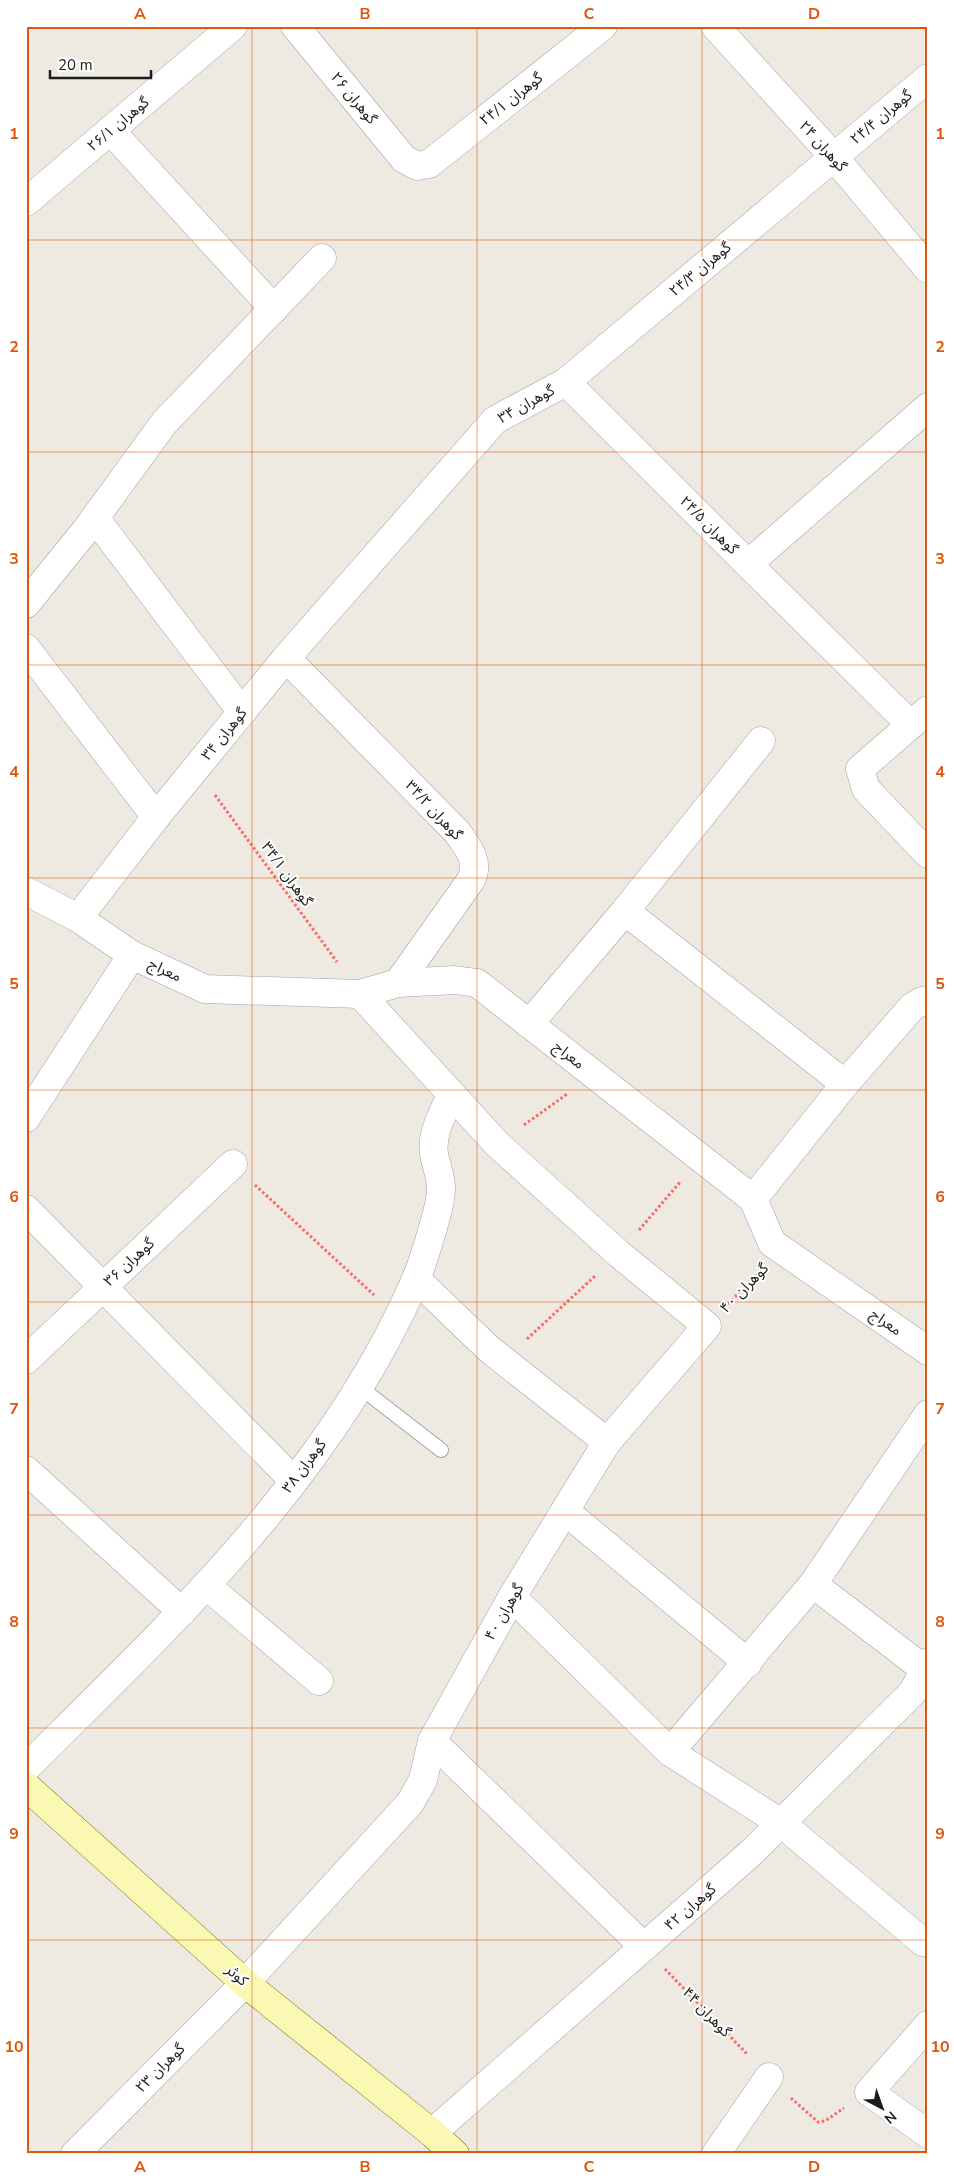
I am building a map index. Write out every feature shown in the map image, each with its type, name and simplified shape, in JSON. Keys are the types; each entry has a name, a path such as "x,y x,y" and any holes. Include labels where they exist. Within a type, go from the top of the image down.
{"street":[{"name":"گوهران ۲۶/۱","path":"26,202 233,26"},
{"name":"گوهران ۲۶","path":"295,26 404,158 417,166"},
{"name":"گوهران ۲۴/۱","path":"417,166 429,164 603,26"},
{"name":"گوهران ۲۴","path":"716,26 833,156 928,269"},
{"name":"گوهران ۲۴/۴","path":"833,156 928,78"},
{"path":"110,130 274,308"},
{"name":"گوهران ۲۴/۳","path":"566,382 833,156"},
{"path":"26,604 95,518 164,423 322,258"},
{"name":"گوهران ۲۴/۵","path":"566,382 748,564 928,407"},
{"name":"گوهران ۳۴","path":"78,918 156,817 286,658 495,420 566,382"},
{"path":"95,518 242,712"},
{"path":"748,564 919,718 860,769 866,789 928,854"},
{"path":"26,648 156,817"},
{"name":"گوهران ۳۴/۲","path":"286,658 457,832 474,858 475,871 471,880 398,983"},
{"path":"529,1024 626,912 761,741"},
{"path":"26,890 78,918 132,955 26,1118"},
{"path":"626,912 845,1084"},
{"name":"معراج","path":"132,955 205,990 360,994 398,983 455,980 477,983 753,1199 772,1243 928,1351"},
{"path":"360,994 497,1144 619,1254 707,1326"},
{"path":"753,1199 845,1084 912,1007 922,1001 928,1002"},
{"name":"گوهران ۳۸","path":"26,1768 207,1586 294,1482 361,1388 398,1318 416,1278 442,1192 434,1153 434,1138 451,1095"},
{"name":"گوهران ۳۶","path":"26,1360 233,1164"},
{"path":"26,1209 294,1482"},
{"path":"416,1278 489,1349 606,1442"},
{"name":"گوهران ۴۰","path":"245,1983 410,1803 423,1780 432,1741 512,1597 606,1442 707,1326"},
{"path":"670,1752 748,1663 813,1584 928,1414"},
{"path":"26,1470 182,1612"},
{"path":"564,1511 748,1663"},
{"path":"813,1584 923,1681"},
{"path":"207,1586 319,1681"},
{"path":"512,1597 670,1752 781,1823 926,1942"},
{"name":"گوهران ۴۲","path":"432,2133 752,1852 923,1681"},
{"path":"432,1741 644,1947"},
{"name":"کوثر","path":"26,1786 245,1983 456,2154"},
{"name":"گوهران ۲۳","path":"75,2154 245,1983"},
{"path":"928,2025 869,2092 928,2134"},
{"path":"716,2154 769,2077"}],"lane":[{"path":"361,1388 441,1450"}],"path":[{"name":"گوهران ۳۴/۱","path":"196,768 360,994"},
{"path":"497,1144 594,1075"},
{"path":"233,1164 398,1318"},
{"name":"گوهران ۴۰","path":"707,1326 782,1249"},
{"name":"گوهران ۴۴","path":"644,1947 769,2077 818,2122 825,2121 869,2092"}]}
